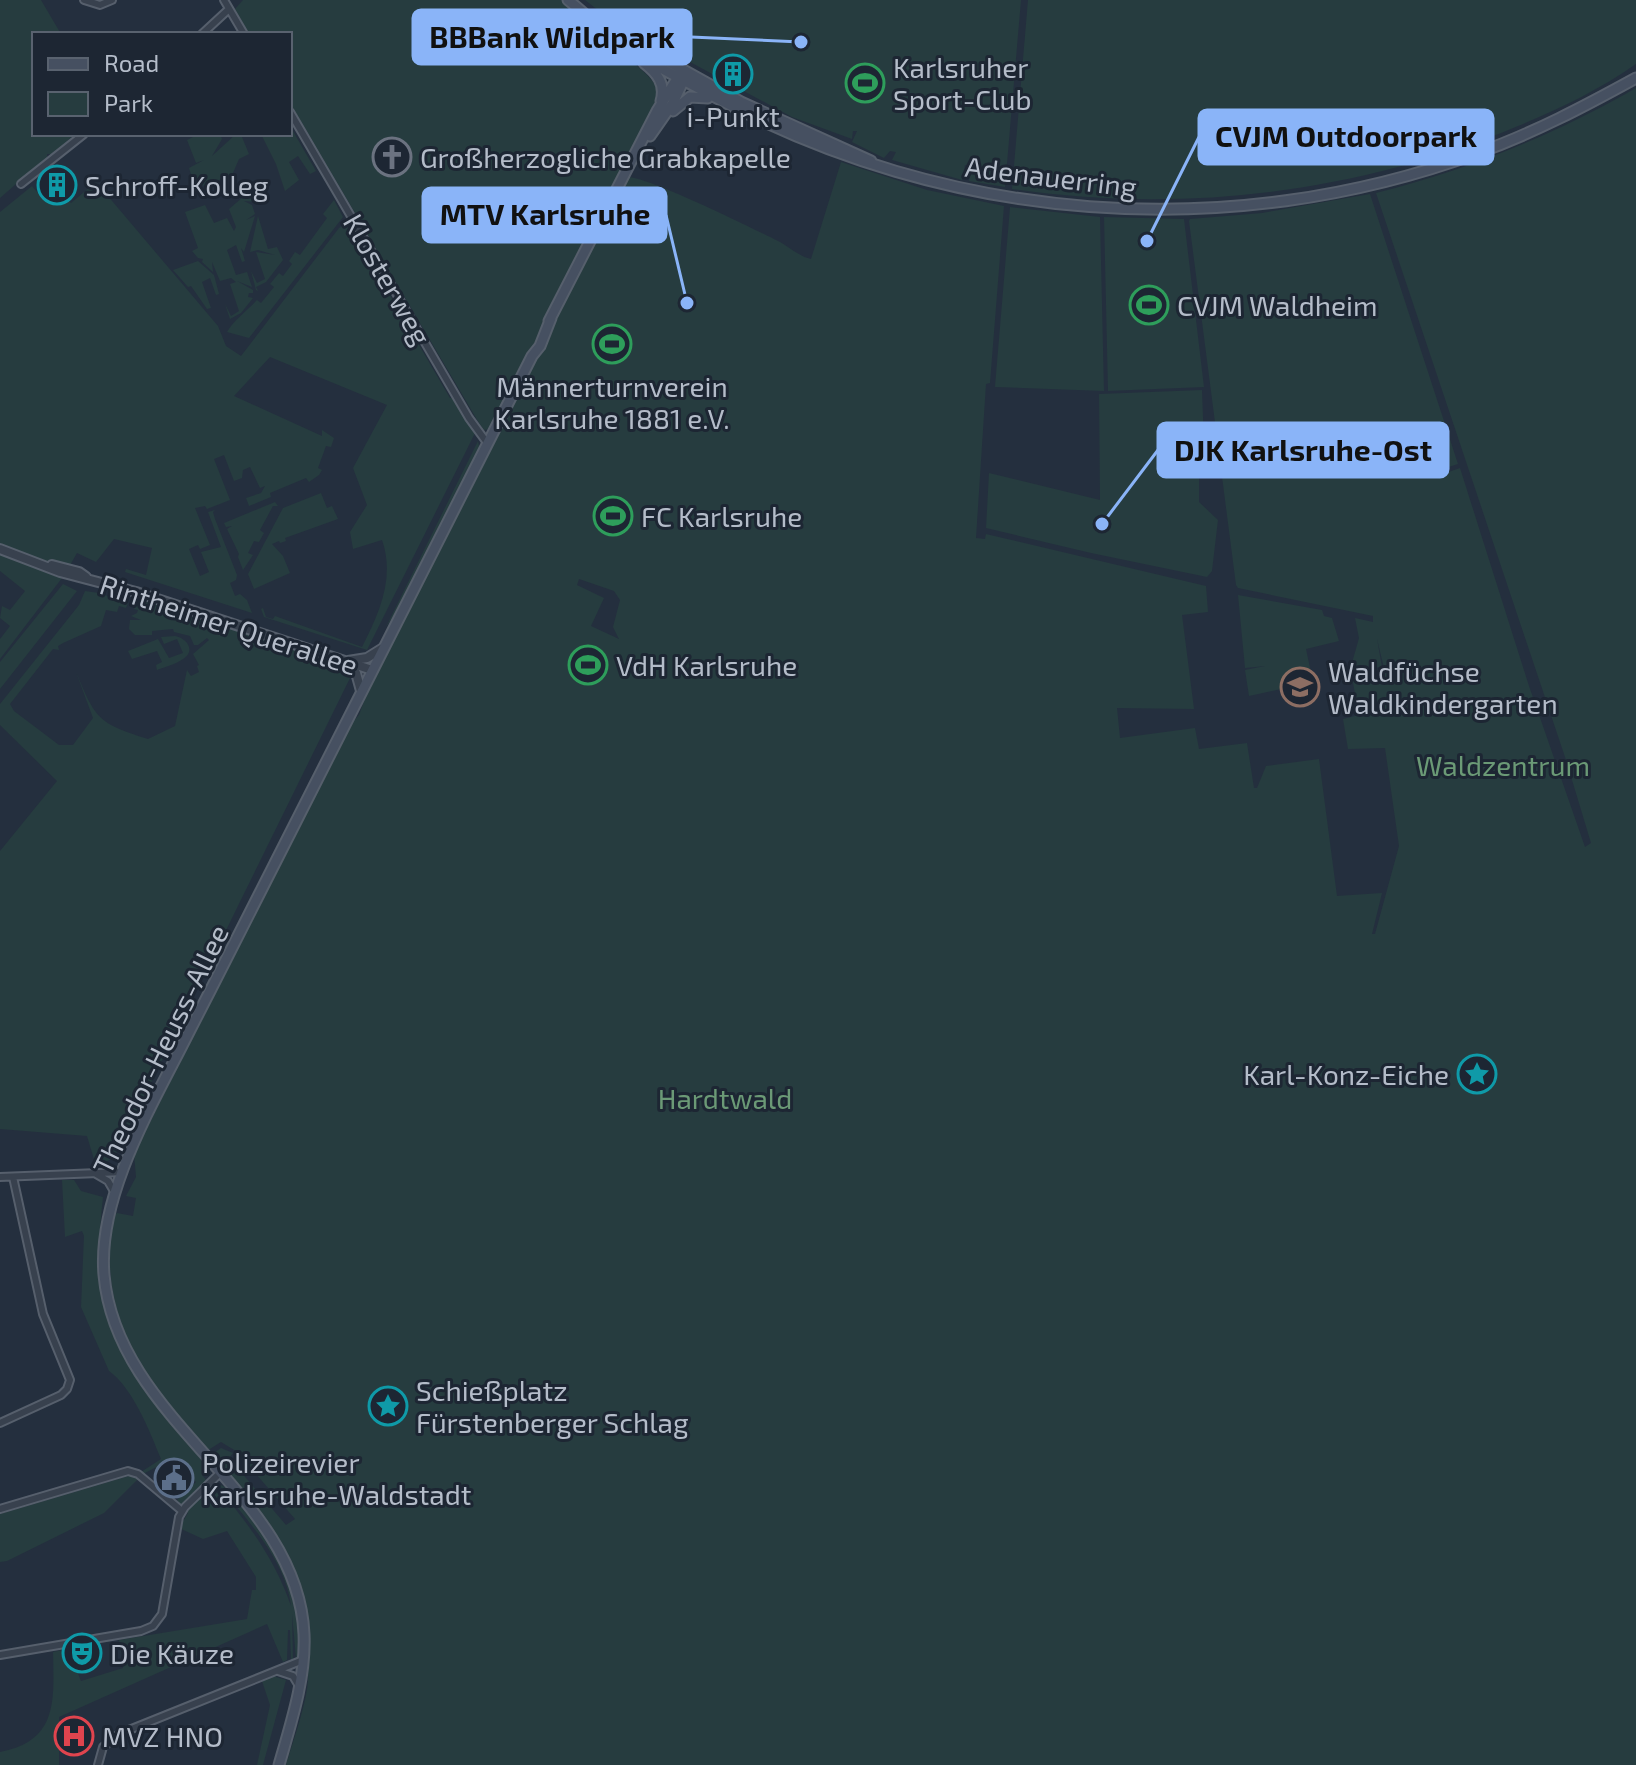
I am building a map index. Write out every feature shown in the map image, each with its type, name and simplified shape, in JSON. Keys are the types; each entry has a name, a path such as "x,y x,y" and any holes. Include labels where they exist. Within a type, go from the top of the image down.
{"main road":[{"name":"Adenauerring","path":"568,0 599,24 735,108 827,149 865,164 964,189 1053,204 1165,210 1261,205 1348,191 1459,160 1559,119 1635,78"},
{"name":"Adenauerring","path":"599,24 636,54 877,165"},
{"path":"636,54 661,83 663,94 657,111"},
{"name":"Theodor-Heuss-Allee","path":"279,1765 303,1660 302,1615 287,1566 267,1531 150,1388 132,1361 118,1331 107,1296 103,1265 105,1238 115,1195 175,1061 361,691 532,356 540,346 551,318 657,111 683,75"},
{"name":"Theodor-Heuss-Allee","path":"638,151 659,124 683,75"},
{"path":"659,124 690,97 703,96 735,108"}],"street":[{"path":"84,0 100,5 112,0"},
{"path":"224,0 243,32"},
{"path":"204,32 229,9"},
{"name":"Klosterweg","path":"292,115 469,418 488,444"},
{"path":"21,184 81,136"},
{"name":"Rintheimer Querallee","path":"0,549 67,574 86,577 372,670"},
{"path":"361,691 356,673 347,661 367,658 383,648"},
{"path":"0,1177 123,1172"},
{"path":"96,1174 108,1181 115,1195"},
{"path":"0,1423 61,1395 70,1380 43,1314 13,1177"},
{"path":"0,1509 128,1471 138,1474 171,1505 182,1511"},
{"path":"0,1655 141,1631 153,1626 162,1614 176,1529 182,1511 220,1473"},
{"path":"98,1765 103,1747 114,1737 303,1660"},
{"path":"275,1671 291,1674 299,1686"}],"green space":[{"path":"0,0 41,0 60,32 32,32 32,136 73,136 52,154 47,154 0,198"},
{"path":"243,0 561,0 612,43 576,15 621,52 657,88 661,88 656,106 489,429 484,430 479,423 292,106 292,32 248,32 235,9"},
{"name":"Karlsruher Sport-Club","path":"585,0 1021,0 1005,187 969,181 972,166 965,165 962,180 892,160 896,152 890,151 884,158 852,142 857,131 853,131 852,139 792,117 666,49 663,53 627,33"},
{"path":"1028,0 1636,0 1636,64 1593,91 1533,120 1457,149 1395,168 1333,182 1205,198 1076,196 1012,189"},
{"name":"Hardtwald","path":"1636,88 1636,1765 286,1765 307,1689 308,1631 303,1601 296,1577 273,1534 211,1455 221,1448 233,1453 229,1458 286,1525 295,1519 236,1451 221,1442 205,1452 145,1371 119,1316 112,1286 110,1253 113,1216 117,1213 133,1216 136,1198 126,1196 136,1177 134,1154 348,727 359,715 367,693 627,177 656,185 701,204 811,259 841,162 927,190 1004,206 990,383 986,384 976,538 985,539 986,534 1206,586 1208,612 1182,615 1194,709 1117,708 1120,738 1195,728 1199,749 1247,743 1254,788 1257,788 1266,766 1319,759 1337,896 1382,893 1372,934 1375,934 1399,846 1385,748 1348,749 1343,719 1359,715 1351,672 1384,668 1377,639 1382,667 1350,670 1359,638 1355,618 1373,622 1373,616 1238,588 1236,585 1189,221 1262,213 1370,194 1458,464 1436,471 1437,476 1460,468 1529,686 1585,847 1591,843 1566,760 1376,193 1444,174 1510,150","holes":["579,579 614,591 620,600 613,627 619,639 591,626 604,598 577,585"]},
{"path":"292,129 316,171 310,174 298,156 289,162 299,180 285,191 262,136 292,136"},
{"path":"195,136 221,136 212,156 234,136 244,136 249,154 239,159 233,173 207,186 194,184 189,168 204,160 196,163 187,140"},
{"path":"96,182 218,326 226,346 241,356 339,228 347,222 450,398 454,397 475,433 367,650 264,617 261,609 266,617 273,619 275,616 362,647 380,608 387,567 382,540 353,549 350,532 367,505 353,468 387,405 270,357 234,396 322,436 322,430 334,438 331,447 326,446 318,468 322,470 319,475 309,482 306,478 270,493 271,497 249,506 246,498 261,493 265,486 260,488 250,467 243,470 242,478 234,481 224,455 214,459 230,500 207,509 205,506 195,508 210,545 189,549 200,576 209,572 201,552 221,547 208,512 215,510 215,519 237,575 236,580 230,583 235,596 240,594 247,600 252,613 125,572 126,569 146,575 152,548 114,539 96,562 77,553 69,567 0,546 0,212 32,186 42,198 51,193 56,198 62,194 71,203"},
{"path":"250,191 257,202 244,201 252,205 255,214 246,220 255,216 244,252 241,248 245,261 242,262 236,245 227,250 236,275 247,272 252,287 237,281 253,290 248,297 253,298 241,313 230,319 225,304 231,316 239,311 230,284 236,282 231,278 220,281 212,262 213,272 192,251 198,248 185,212 205,205 214,223 227,218 234,231 236,227 229,209"},
{"path":"334,200 343,217 249,338 227,332 257,300 261,303 274,287 270,284 279,273 283,276 292,264 289,261 295,252 300,255 327,218 323,214"},
{"path":"1010,207 1100,217 1104,391 995,387"},
{"path":"258,216 268,249 277,247 283,260 266,282 256,287 258,291 256,290 251,271 257,283 265,279 256,252 275,255 258,250 250,252"},
{"path":"1104,217 1184,219 1204,387 1108,391"},
{"path":"198,261 214,275 219,294 216,295 210,278 202,282 211,308 207,309 191,286 188,287 173,270"},
{"path":"1202,390 1204,444 1199,445 1199,502 1218,520 1212,571 1207,577 986,528 989,473 1100,500 1099,394"},
{"path":"478,441 480,451 402,604 386,627"},
{"path":"321,493 327,508 332,506 338,519 272,544 283,556 290,573 254,589 248,574 283,508"},
{"path":"275,502 278,506 273,506 260,530 264,533 259,542 254,541 248,553 253,555 243,570 227,529 232,526 226,527 224,523"},
{"path":"0,553 62,578 0,659 0,639 10,626 0,618 2,606 10,610 25,591 0,571"},
{"path":"63,584 77,591 0,689 0,662"},
{"path":"85,591 128,603 126,608 119,606 117,612 106,610 101,626 63,643 58,646 59,650 53,649 10,704 14,711 59,745 73,745 93,718 76,672 94,710 118,729 148,739 175,726 187,670 191,676 199,672 193,654 209,640 207,638 194,645 190,636 173,629 152,631 152,635 135,635 129,629 130,620 141,620 131,616 137,613 138,610 134,609 136,605 148,599 342,667 352,674 114,1158 96,1166 87,1136 0,1129 0,851 57,781 0,725 0,704 79,605"},
{"path":"1238,595 1322,610 1324,616 1332,618 1339,641 1306,649 1313,682 1249,696 1245,670 1265,666 1245,668"},
{"path":"175,636 186,642 189,649 187,656 157,670 156,665 162,662 157,651 132,659 128,651 158,639 169,658 183,653 177,639 164,644 161,637"},
{"path":"62,1180 74,1180 81,1191 103,1197 101,1276 112,1322 148,1391 207,1465 202,1475 207,1481 183,1505 212,1487 221,1497 225,1496 263,1548 291,1606 288,1589 273,1556 218,1484 232,1493 248,1511 265,1535 292,1592 301,1642 296,1658 292,1614 293,1659 288,1630 287,1660 283,1662 267,1624 59,1717 59,1765 0,1765 0,1752 33,1739 49,1716 53,1652 68,1649 81,1681 123,1668 119,1640 247,1619 252,1590 256,1590 256,1577 227,1531 203,1539 179,1528 188,1513 177,1500 196,1482 187,1474 187,1469 168,1461 143,1474 141,1472 161,1459 133,1399 109,1371 81,1307 84,1236 82,1231 65,1237"},
{"path":"132,1475 138,1479 104,1513 0,1562 0,1514"},
{"path":"273,1676 286,1680 263,1765 257,1765 270,1705 262,1681"}],"place":[{"name":"BBBank Wildpark","path":"801,42"},
{"name":"i-Punkt","path":"733,74"},
{"name":"Karlsruher Sport-Club","path":"865,83"},
{"name":"Großherzogliche Grabkapelle","path":"392,157"},
{"name":"Schroff-Kolleg","path":"57,185"},
{"name":"CVJM Outdoorpark","path":"1147,241"},
{"name":"MTV Karlsruhe","path":"687,303"},
{"name":"CVJM Waldheim","path":"1149,305"},
{"name":"Männerturnverein Karlsruhe 1881 e.V.","path":"612,344"},
{"name":"FC Karlsruhe","path":"613,516"},
{"name":"DJK Karlsruhe-Ost","path":"1102,524"},
{"name":"VdH Karlsruhe","path":"588,665"},
{"name":"Waldfüchse Waldkindergarten","path":"1300,687"},
{"name":"Karl-Konz-Eiche","path":"1477,1074"},
{"name":"Schießplatz Fürstenberger Schlag","path":"388,1406"},
{"name":"Polizeirevier Karlsruhe-Waldstadt","path":"174,1478"},
{"name":"Die Käuze","path":"82,1653"},
{"name":"MVZ HNO","path":"74,1736"}],"park label":[{"name":"Waldzentrum","path":"1503,765"}]}
